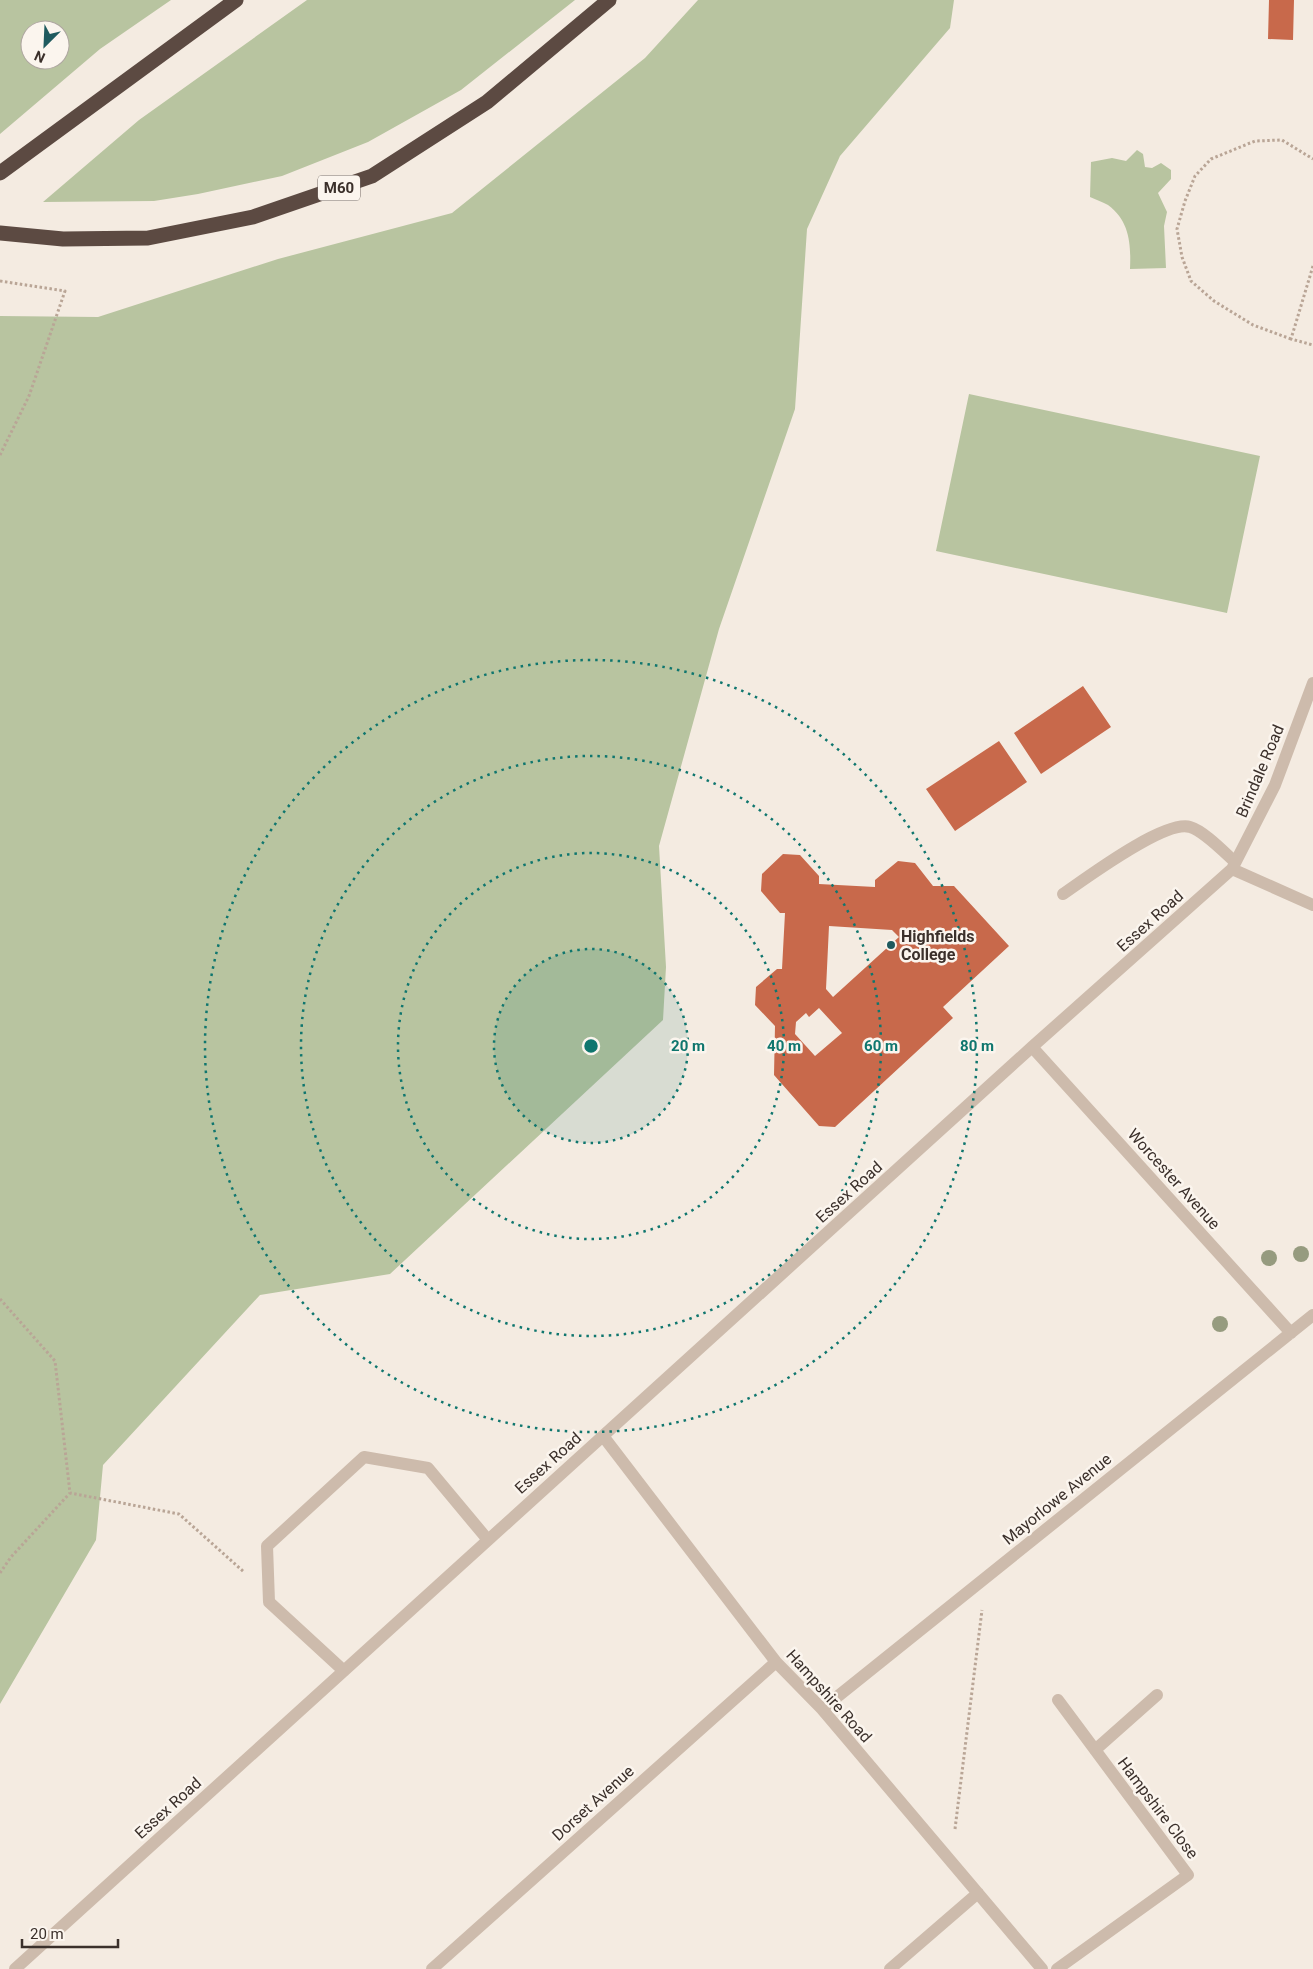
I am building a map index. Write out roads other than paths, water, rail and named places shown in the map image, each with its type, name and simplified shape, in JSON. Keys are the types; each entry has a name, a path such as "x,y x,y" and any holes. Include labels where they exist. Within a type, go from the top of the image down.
{"highway":[{"path":"0,173 236,0"},
{"name":"M60","path":"8,234 64,239 148,238 253,217 372,176 487,102 609,0"}],"street":[{"name":"Brindale Road","path":"1234,866 1275,786 1313,684"},
{"path":"1063,894 1128,850 1163,832 1179,826 1190,826 1203,835 1234,866 1313,905"},
{"name":"Essex Road","path":"15,1969 1234,866"},
{"name":"Worcester Avenue","path":"1032,1047 1291,1333"},
{"name":"Mayorlowe Avenue","path":"822,1709 1313,1315"},
{"name":"Hampshire Road","path":"603,1436 776,1662 822,1709 1042,1969"},
{"path":"344,1671 269,1602 267,1546 364,1457 428,1468 488,1540"},
{"name":"Dorset Avenue","path":"432,1969 776,1662"},
{"name":"Hampshire Close","path":"1096,1750 1157,1696"},
{"name":"Hampshire Close","path":"1057,1969 1188,1875 1058,1700"},
{"path":"890,1969 978,1893"}],"place":[{"name":"Highfields College","path":"891,945"}]}
